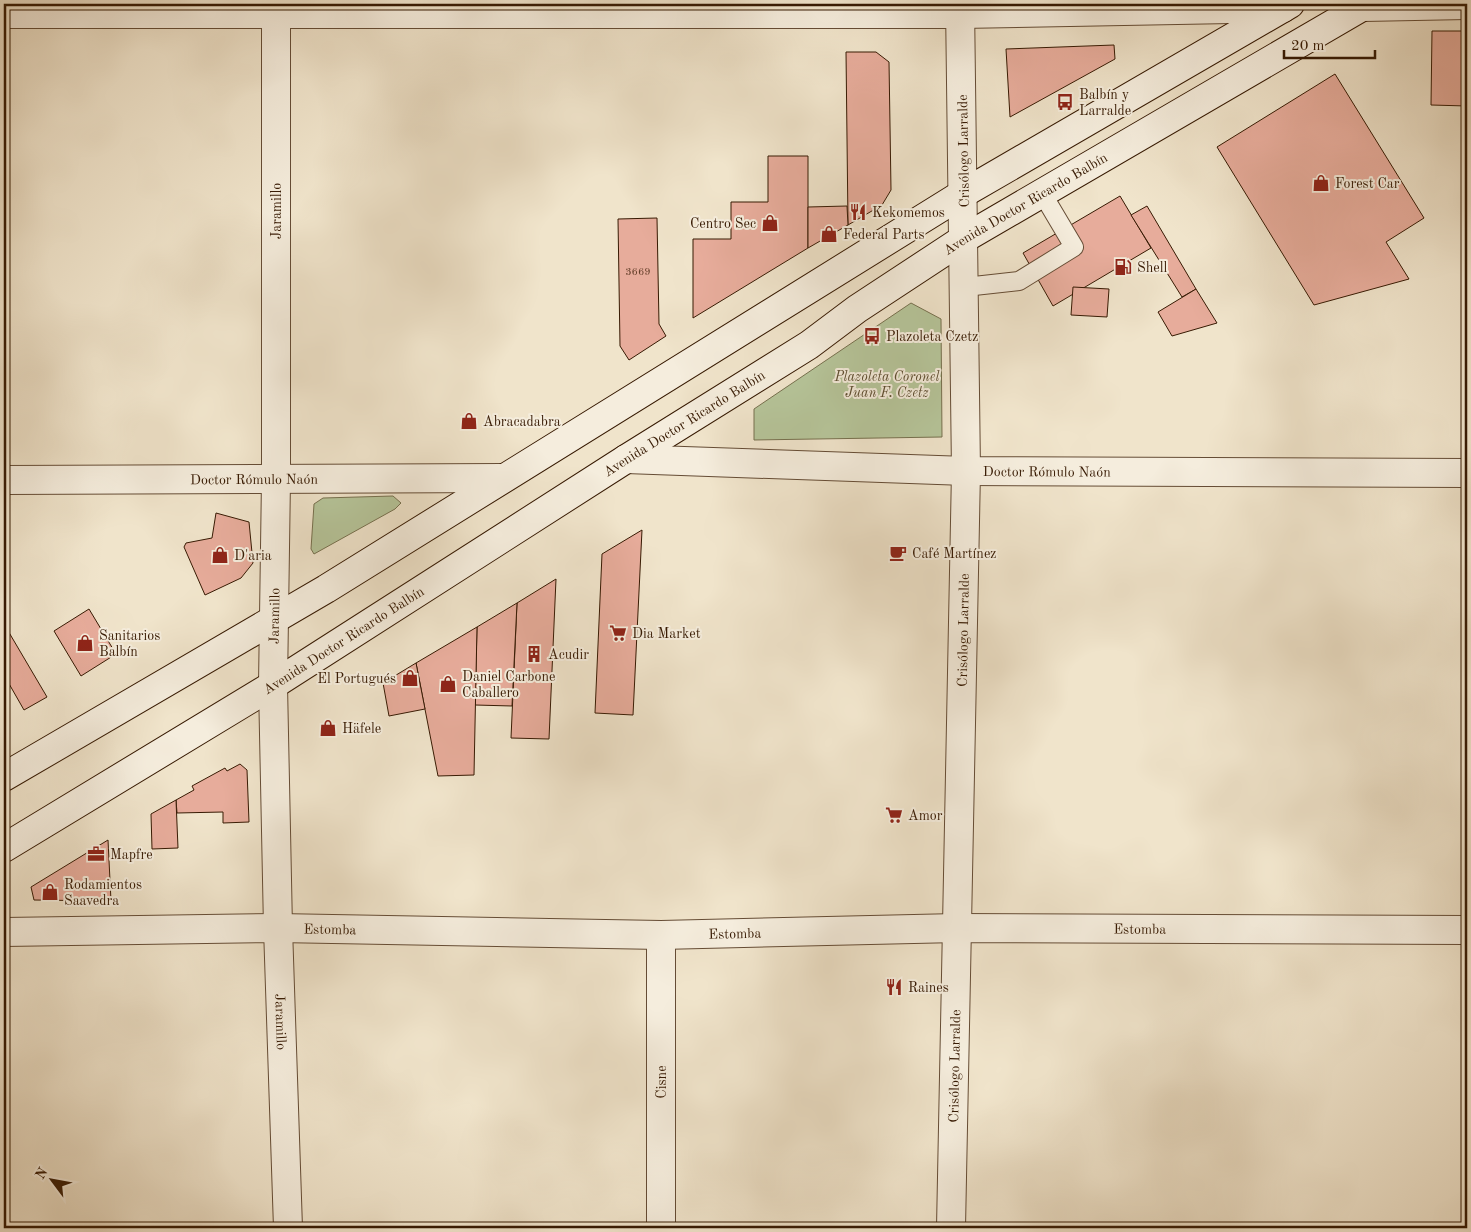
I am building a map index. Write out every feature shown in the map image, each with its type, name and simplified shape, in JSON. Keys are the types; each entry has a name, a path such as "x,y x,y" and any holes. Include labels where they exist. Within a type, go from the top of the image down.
{"street":[{"path":"1365,5 1467,5"},
{"name":"Avenida Doctor Ricardo Balbín","path":"4,848 273,685 626,459 809,345 856,309 965,238 1365,5"},
{"path":"4,14 276,9 960,9 1287,6"},
{"path":"4,777 274,619 964,193 1287,6"},
{"name":"Jaramillo","path":"276,9 276,479 273,685 278,928 288,1228"},
{"name":"Crisólogo Larralde","path":"951,1228 966,471 965,238 960,9"},
{"name":"Doctor Rómulo Naón","path":"626,459 966,471 1467,473"},
{"name":"Doctor Rómulo Naón","path":"4,480 504,478"},
{"name":"Estomba","path":"4,932 278,928 661,935 957,928 1467,930"},
{"name":"Cisne","path":"661,935 661,1228"}],"lane":[{"path":"965,287 1019,281 1074,247 1042,193"}],"green space":[{"name":"Plazoleta Coronel Juan F. Czetz","path":"911,303 941,319 942,437 754,440 754,409"},
{"path":"393,496 401,503 395,509 314,554 311,549 314,504 323,498"}],"building":[{"path":"1432,31 1467,31 1467,106 1431,105"},
{"path":"1114,45 1115,59 1010,117 1006,49"},
{"path":"846,52 876,52 889,62 891,190 882,205 848,225"},
{"name":"Forest Car","path":"1335,74 1424,218 1386,242 1409,279 1314,305 1217,147"},
{"name":"Centro Sec","path":"768,156 808,156 808,248 693,318 693,239 731,239 731,202 768,202"},
{"path":"1120,196 1151,248 1053,306 1023,253"},
{"path":"847,206 848,225 808,248 808,207"},
{"path":"1147,206 1196,289 1182,297 1131,215"},
{"path":"657,218 659,324 666,336 629,360 620,346 618,219"},
{"path":"1073,287 1109,289 1107,317 1071,315"},
{"path":"1196,289 1217,323 1172,336 1158,312"},
{"name":"D'aria","path":"216,513 249,522 253,563 241,578 205,595 184,547 186,543 212,538"},
{"name":"Dia Market","path":"642,530 633,715 595,713 602,554"},
{"name":"Acudir","path":"556,579 549,739 511,738 517,603"},
{"path":"517,603 512,706 475,705 477,627"},
{"name":"Sanitarios Balbín","path":"89,609 116,654 81,676 54,631"},
{"path":"4,624 47,697 24,710 4,675"},
{"name":"Daniel Carbone Caballero","path":"477,627 474,775 438,776 416,663"},
{"path":"416,663 425,709 389,716 383,683"},
{"path":"240,764 247,770 249,822 223,823 223,812 177,813 176,800 194,790 192,786 225,768 227,771"},
{"path":"176,800 178,848 152,849 151,814"},
{"path":"108,840 111,901 34,900 31,887"}],"place":[{"name":"Balbín y Larralde","path":"1065,102"},
{"name":"Forest Car","path":"1321,183"},
{"name":"Kekomemos","path":"858,212"},
{"name":"Centro Sec","path":"770,223"},
{"name":"Federal Parts","path":"829,234"},
{"name":"Shell","path":"1123,267"},
{"name":"Plazoleta Czetz","path":"872,336"},
{"name":"Abracadabra","path":"469,421"},
{"name":"Café Martínez","path":"898,553"},
{"name":"D'aria","path":"220,555"},
{"name":"Dia Market","path":"618,633"},
{"name":"Sanitarios Balbín","path":"85,643"},
{"name":"Acudir","path":"534,654"},
{"name":"El Portugués","path":"410,678"},
{"name":"Daniel Carbone Caballero","path":"448,684"},
{"name":"Häfele","path":"328,728"},
{"name":"Amor","path":"894,815"},
{"name":"Mapfre","path":"96,854"},
{"name":"Rodamientos Saavedra","path":"50,892"},
{"name":"Raines","path":"894,987"}]}
